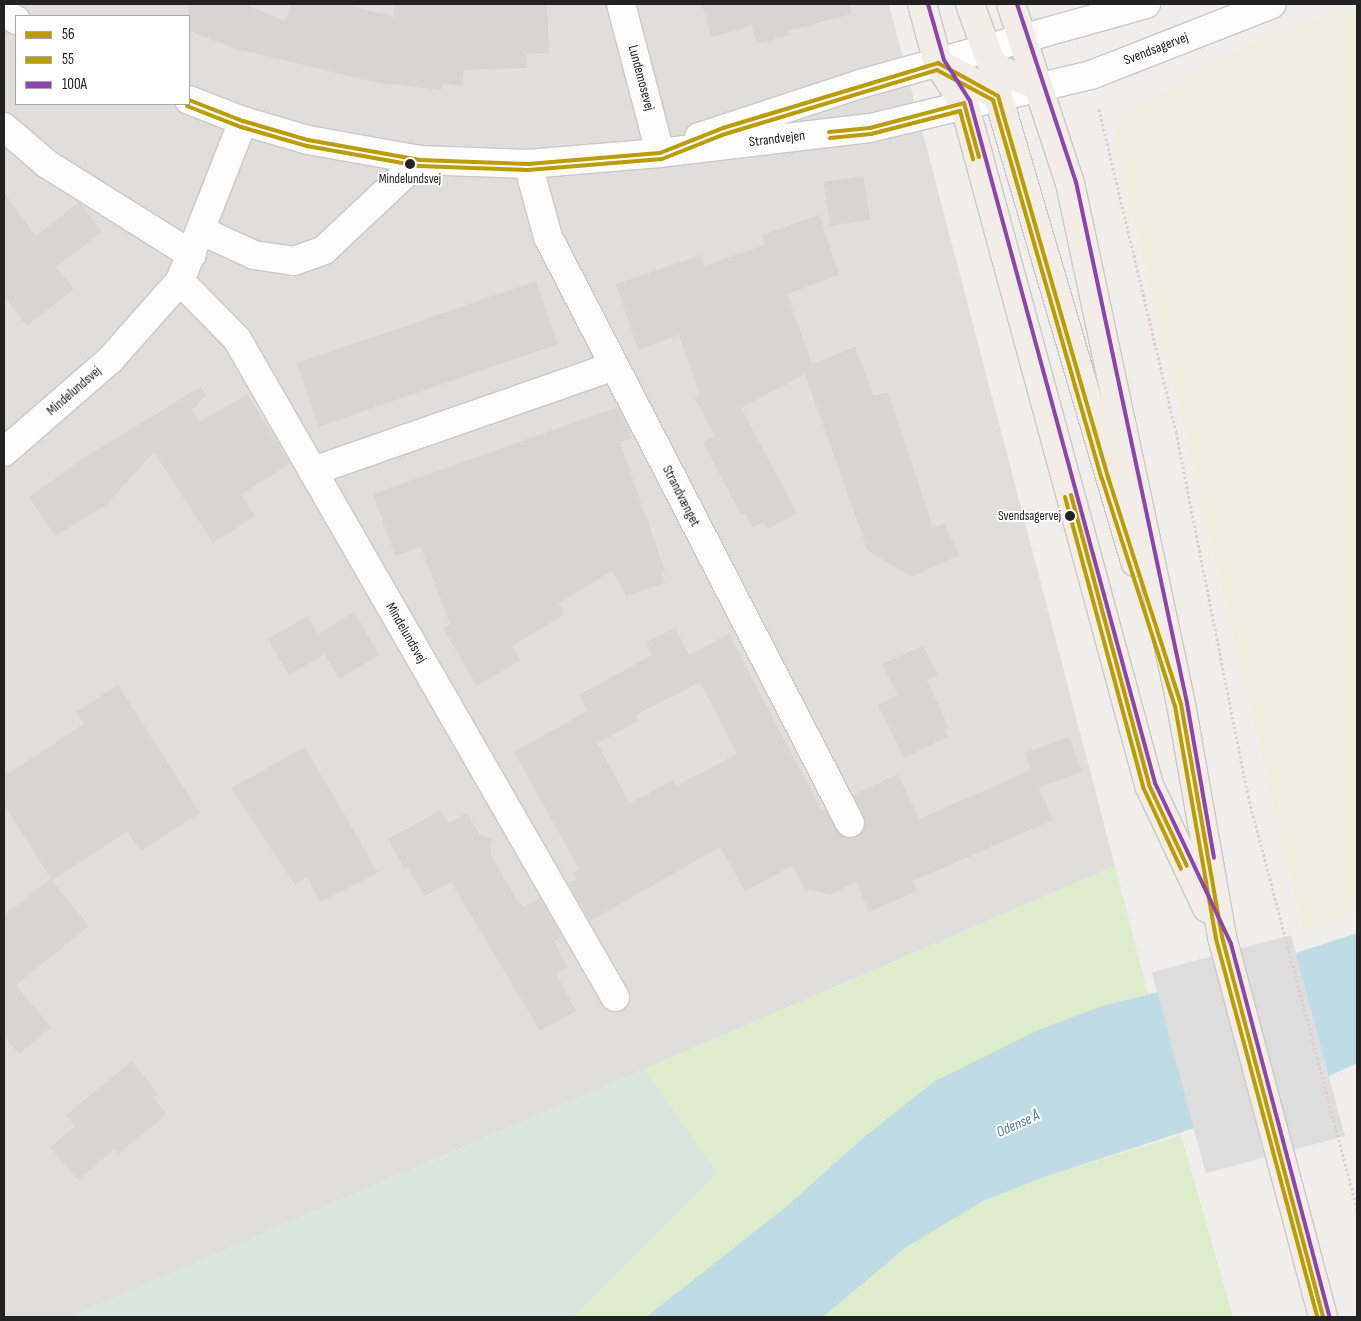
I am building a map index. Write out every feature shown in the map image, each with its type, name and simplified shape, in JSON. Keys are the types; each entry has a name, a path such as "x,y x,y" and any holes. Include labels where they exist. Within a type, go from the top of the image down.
{"main road":[{"path":"922,4 938,63 964,103 1150,785 1225,946"},
{"path":"970,4 984,50 1000,70 1038,86"},
{"path":"1011,4 1070,183 1181,704 1225,946 1323,1317"},
{"path":"938,63 998,96 1108,477 1181,704"}],"street":[{"name":"Lundemosevej","path":"621,4 660,153"},
{"path":"660,153 732,125 938,63 1146,4"},
{"name":"Svendsagervej","path":"1038,86 1091,75 1272,4"},
{"path":"4,13 15,19"},
{"name":"Strandvejen","path":"190,100 243,121 308,140 420,160 528,164 660,153 870,128 1038,86"},
{"name":"Mindelundsvej","path":"4,452 110,360 180,281 197,243 243,121"},
{"path":"4,126 47,164 197,243 294,261 324,250 420,160"},
{"name":"Strandvænget","path":"528,164 548,237 850,823"},
{"name":"Mindelundsvej","path":"180,281 237,339 616,997"},
{"path":"313,470 614,366"}],"path":[{"path":"1103,128 1176,432 1238,747 1278,919 1357,1210"}],"shaded area":[{"path":"4,4 889,4 1115,866 70,1317 4,1317"},
{"path":"645,1069 718,1173 574,1317 70,1317"}],"green space":[{"path":"1357,7 1357,908 1303,930 1111,123 1254,44"},
{"path":"1115,866 1148,994 1102,1006 1038,1030 786,1207 654,1317 574,1317 718,1173 645,1069"},
{"path":"1181,1135 1233,1317 823,1317 905,1248 985,1200 1044,1177"}],"water":[{"name":"Odense Å","path":"1357,933 1357,1063 1272,1103 1044,1177 985,1200 905,1248 823,1317 646,1317 786,1207 864,1137 935,1081 1038,1030 1102,1006 1238,972"}],"pier":[{"path":"1291,935 1345,1136 1206,1173 1152,972"}],"building":[{"path":"189,4 243,4 286,21 291,4 342,4 394,17 395,4 547,4 549,53 526,54 527,68 464,70 462,86 442,83 441,90 374,82 237,49 190,31"},
{"path":"702,4 850,4 851,14 788,31 790,35 757,44 752,26 711,37"},
{"path":"863,176 870,219 830,226 823,182"},
{"path":"4,193 36,236 79,202 102,232 56,267 74,289 27,326 4,296"},
{"path":"819,215 839,275 787,294 812,364 855,347 874,396 888,392 933,528 944,523 959,555 912,577 868,551 805,374 741,408 797,513 767,529 763,522 752,527 745,513 741,515 703,442 715,436 695,398 700,395 679,335 638,350 616,284 701,255 704,266 765,245 762,235"},
{"path":"536,281 558,344 319,427 297,363"},
{"path":"200,387 206,395 192,410 200,422 247,394 290,463 241,495 255,516 213,543 154,452 106,505 55,536 29,497 82,459"},
{"path":"618,407 632,438 620,442 665,572 661,573 665,583 626,596 612,571 559,603 565,614 512,646 520,660 477,686 443,628 450,624 421,547 395,556 373,494"},
{"path":"354,612 379,655 339,679 325,654 289,675 268,639 307,616 318,634"},
{"path":"675,628 689,655 729,634 821,810 825,809 842,836 858,837 866,824 853,795 898,774 919,819 1031,770 1053,820 913,881 917,891 869,912 856,881 831,895 804,888 792,866 745,891 720,847 590,921 568,883 576,879 573,873 579,869 514,752 587,711 579,695 652,655 646,642","holes":["700,682 737,754 676,786 673,780 630,803 597,743 639,721 636,715"]},
{"path":"923,646 938,675 927,680 949,728 945,730 948,737 904,758 878,705 898,695 882,664"},
{"path":"118,685 200,813 141,851 127,832 52,880 4,805 4,776 84,724 76,712"},
{"path":"1069,737 1082,772 1037,788 1025,753"},
{"path":"305,747 378,873 320,902 307,877 295,885 231,788"},
{"path":"441,810 448,823 467,813 479,834 492,839 490,854 518,902 524,907 540,898 562,937 554,941 568,967 556,974 576,1011 540,1031 451,882 424,896 408,868 405,870 388,839"},
{"path":"50,879 89,926 16,985 51,1028 19,1054 4,1036 4,915"},
{"path":"132,1061 158,1094 153,1098 167,1114 118,1154 115,1149 78,1180 50,1147 75,1127 66,1115"}],"transit line":[{"name":"100A","path":"928,4 944,60 970,101 1155,783 1231,944 1329,1315"},
{"name":"100A","path":"1017,4 1076,182 1187,703 1214,858"},
{"name":"56","path":"190,100 243,121 308,140 420,160 528,164 660,153 723,128 938,63 998,96 1108,477 1181,704 1222,937 1323,1317"},
{"name":"55","path":"187,106 241,127 307,146 419,166 528,170 662,159 725,134 937,70 993,100 1102,479 1175,706 1216,939 1317,1317"},
{"name":"56","path":"829,132 870,128 964,103 979,157"},
{"name":"55","path":"830,138 871,134 960,111 973,159"},
{"name":"56","path":"1071,495 1149,785 1187,866"},
{"name":"55","path":"1065,497 1143,787 1181,869"}],"place":[{"name":"Mindelundsvej","path":"410,164"},
{"name":"Svendsagervej","path":"1070,516"}]}
